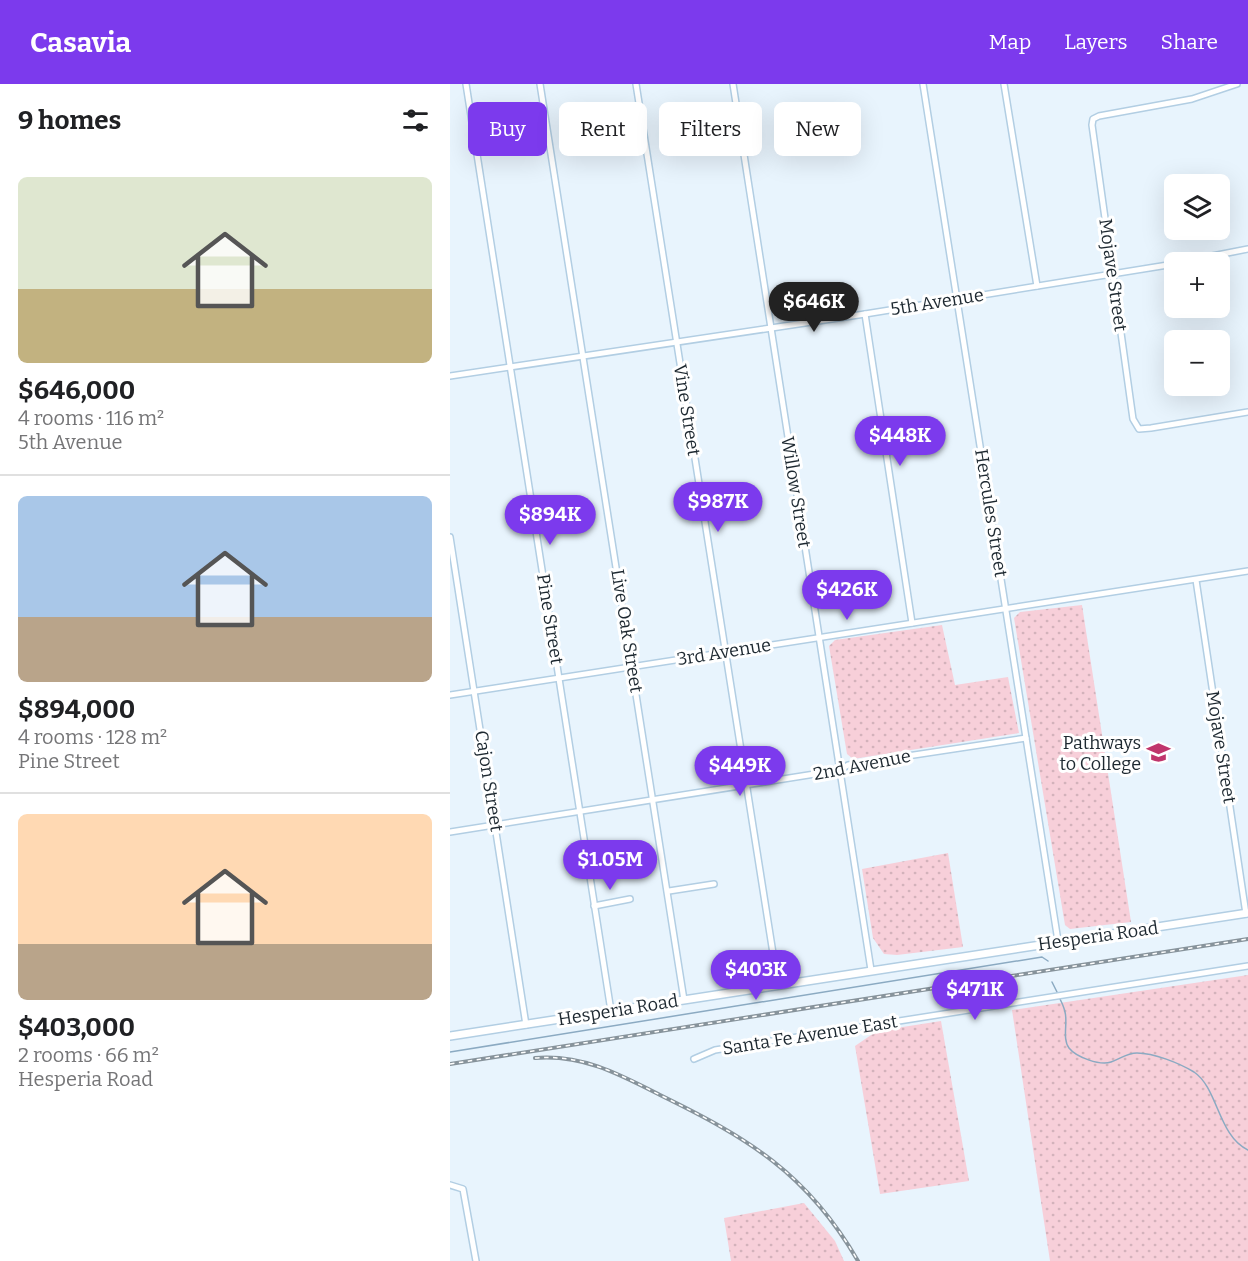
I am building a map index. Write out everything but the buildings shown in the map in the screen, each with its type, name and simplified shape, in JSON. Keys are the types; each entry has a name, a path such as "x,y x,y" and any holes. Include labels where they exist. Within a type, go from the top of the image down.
{"main road":[{"name":"Hesperia Road","path":"450,1036 1058,941 1247,914"}],"street":[{"name":"Pine Street","path":"466,84 611,1011"},
{"name":"Live Oak Street","path":"540,84 669,891 684,1000"},
{"name":"Vine Street","path":"636,84 778,985"},
{"name":"Willow Street","path":"733,84 871,970"},
{"name":"Hercules Street","path":"923,84 1058,941"},
{"path":"1004,84 1037,286"},
{"name":"Mojave Street","path":"1237,84 1192,99 1093,119 1133,419 1139,429 1248,411"},
{"path":"1230,252 1248,249"},
{"name":"5th Avenue","path":"450,376 865,314 1164,266"},
{"path":"865,314 912,623"},
{"name":"Cajon Street","path":"450,537 526,1024"},
{"name":"3rd Avenue","path":"450,695 1248,571"},
{"name":"Mojave Street","path":"1196,580 1247,914"},
{"name":"2nd Avenue","path":"450,832 840,770 848,765 1026,738"},
{"path":"669,891 714,884"},
{"path":"594,906 630,899"},
{"name":"Santa Fe Avenue East","path":"694,1059 706,1052 723,1048 1248,966"},
{"path":"450,1185 464,1189 476,1261"}],"shaded area":[{"path":"1082,605 1131,922 1070,929 1065,925 1014,618 1020,612"},
{"path":"942,625 955,685 1008,677 1019,733 853,759 847,754 829,646 835,640"},
{"path":"948,853 963,947 897,955 884,954 873,938 862,869"},
{"path":"1248,975 1248,1261 1050,1261 1012,1010"},
{"path":"941,1021 969,1181 880,1194 855,1046 877,1031"},
{"path":"804,1203 835,1241 844,1261 731,1261 724,1218"}],"waterway":[{"path":"450,1052 1042,957 1048,961"},
{"path":"1052,982 1058,994"},
{"path":"1060,999 1066,1016 1066,1040 1072,1051 1088,1060 1101,1063 1111,1062 1130,1054 1144,1053 1166,1059 1194,1072 1208,1089 1230,1134 1248,1150"}],"railway":[{"path":"450,1064 1248,939"},
{"path":"535,1058 569,1059 600,1067 692,1111 748,1143 796,1181 818,1204 858,1261"}],"place":[{"name":"Pathways to College","path":"1159,753"}]}
